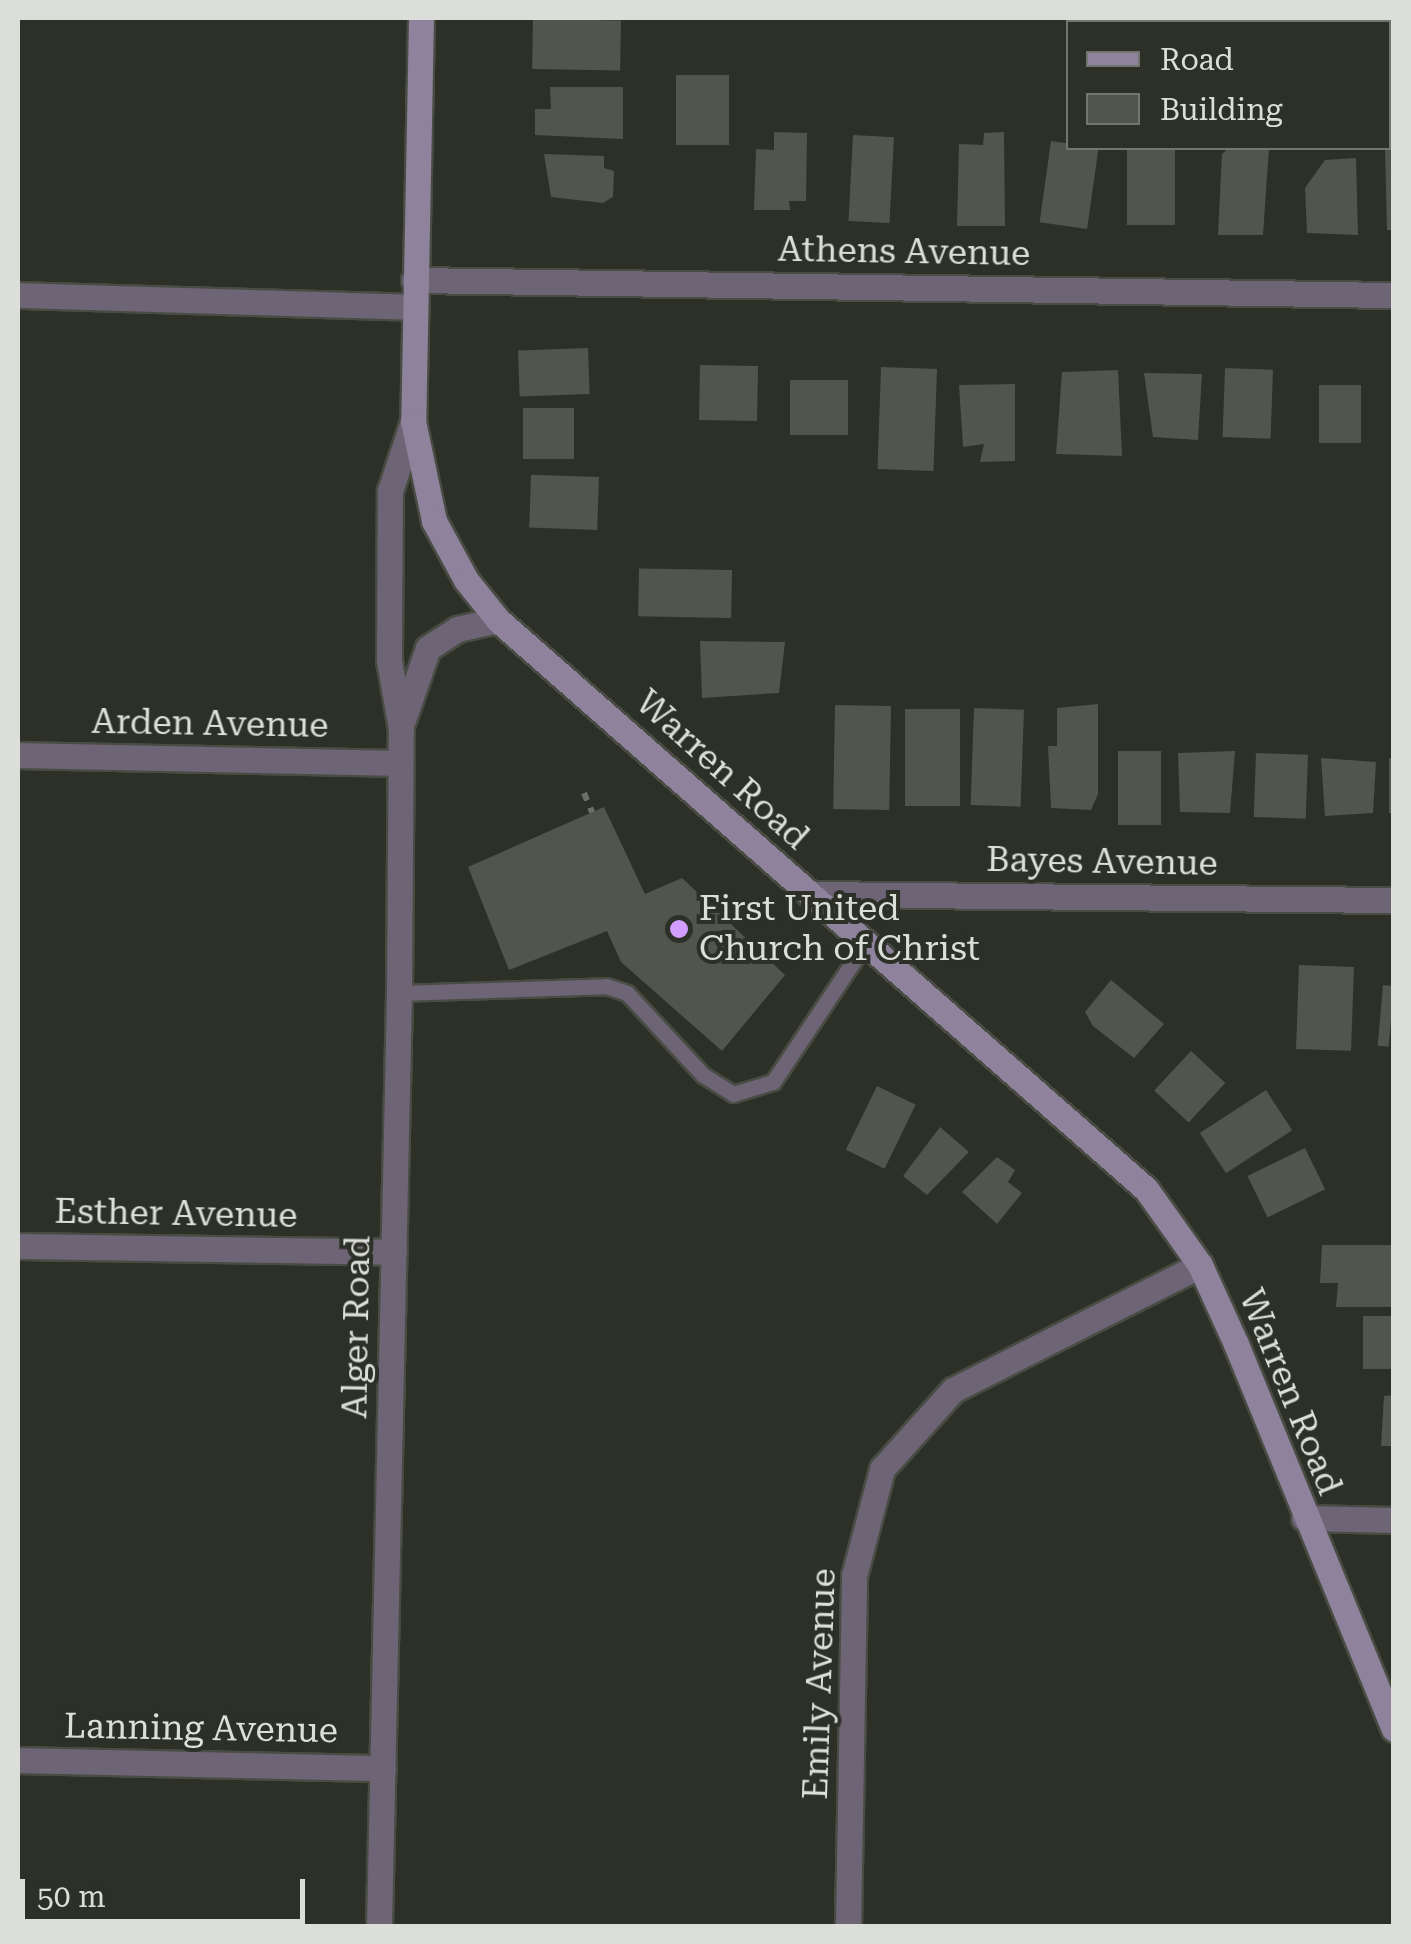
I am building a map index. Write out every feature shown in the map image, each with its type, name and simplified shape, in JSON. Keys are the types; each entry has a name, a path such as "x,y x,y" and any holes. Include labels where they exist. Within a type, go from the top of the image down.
{"main road":[{"name":"Warren Road","path":"421,18 414,421 434,521 466,580 498,620 1146,1190 1200,1266 1394,1729"}],"street":[{"name":"Athens Avenue","path":"414,280 1394,294"},
{"path":"18,295 415,307"},
{"name":"Alger Road","path":"379,1926 399,992 400,729 389,660 390,491 414,421"},
{"name":"Alger Road","path":"400,729 428,648 457,628 498,620"},
{"name":"Arden Avenue","path":"18,755 400,763"},
{"name":"Bayes Avenue","path":"809,894 1394,900"},
{"name":"Esther Avenue","path":"18,1246 394,1252"},
{"name":"Emily Avenue","path":"848,1926 854,1576 882,1469 953,1390 1200,1266"},
{"path":"1304,1518 1394,1520"},
{"name":"Lanning Avenue","path":"18,1760 384,1768"}],"lane":[{"path":"399,992 606,986 627,992 702,1075 732,1094 774,1082 866,944"}],"path":[{"path":"584,793 592,812"}],"building":[{"path":"533,19 621,21 620,71 532,69"},
{"path":"676,75 729,75 729,145 676,145"},
{"path":"550,87 623,87 623,139 535,135 535,109 551,109"},
{"path":"774,132 807,133 806,201 789,201 790,210 754,210 756,149 774,150"},
{"path":"1004,132 1005,226 957,226 959,144 983,145 984,133"},
{"path":"853,135 894,137 889,223 848,221"},
{"path":"1051,141 1066,143 1066,150 1098,150 1087,229 1040,222"},
{"path":"1394,148 1394,230 1387,230 1385,150"},
{"path":"1127,150 1175,150 1175,225 1127,225"},
{"path":"1227,150 1269,150 1263,235 1218,235 1222,154"},
{"path":"544,154 604,156 604,168 614,171 613,197 603,203 551,197"},
{"path":"1356,158 1358,235 1307,233 1305,188 1325,160"},
{"path":"588,348 590,394 520,396 518,350"},
{"path":"700,365 758,366 757,421 699,420"},
{"path":"881,367 937,369 933,471 877,469"},
{"path":"1225,368 1273,370 1271,439 1223,437"},
{"path":"1118,370 1122,456 1056,454 1062,372"},
{"path":"1144,373 1202,374 1198,440 1153,437"},
{"path":"790,380 848,380 848,435 790,435"},
{"path":"1015,384 1015,461 980,462 984,444 963,447 959,385"},
{"path":"1319,385 1361,385 1361,443 1319,443"},
{"path":"523,408 574,408 574,459 523,459"},
{"path":"531,475 599,477 597,530 529,528"},
{"path":"639,568 732,570 731,618 638,616"},
{"path":"700,641 785,642 779,693 702,698"},
{"path":"1098,704 1098,794 1091,810 1051,808 1048,746 1057,746 1057,708"},
{"path":"835,705 891,706 889,810 833,809"},
{"path":"974,708 1024,710 1021,807 971,805"},
{"path":"905,709 960,709 960,806 905,806"},
{"path":"1118,751 1161,751 1161,825 1118,825"},
{"path":"1235,751 1230,813 1180,812 1178,753"},
{"path":"1256,753 1308,755 1306,819 1254,817"},
{"path":"1321,758 1376,762 1373,813 1325,816"},
{"path":"1389,758 1394,758 1394,813 1389,813"},
{"path":"604,807 645,894 682,878 785,975 722,1051 621,962 607,931 509,970 468,867"},
{"path":"1299,965 1354,967 1351,1051 1296,1049"},
{"path":"1111,980 1164,1024 1134,1058 1093,1026 1085,1012"},
{"path":"1383,985 1394,986 1389,1047 1378,1046"},
{"path":"1191,1051 1225,1083 1189,1123 1154,1090"},
{"path":"877,1086 916,1105 885,1169 846,1150"},
{"path":"1266,1090 1292,1130 1226,1173 1200,1133"},
{"path":"940,1127 969,1152 927,1195 903,1176"},
{"path":"1305,1148 1325,1189 1268,1217 1247,1176"},
{"path":"997,1157 1015,1170 1008,1182 1022,1193 997,1224 962,1192"},
{"path":"1322,1245 1394,1245 1394,1307 1336,1307 1338,1283 1320,1283"},
{"path":"1363,1316 1394,1316 1394,1369 1363,1369"},
{"path":"1394,1395 1394,1446 1381,1446 1384,1396"}],"place":[{"name":"First United Church of Christ","path":"679,929"}]}
